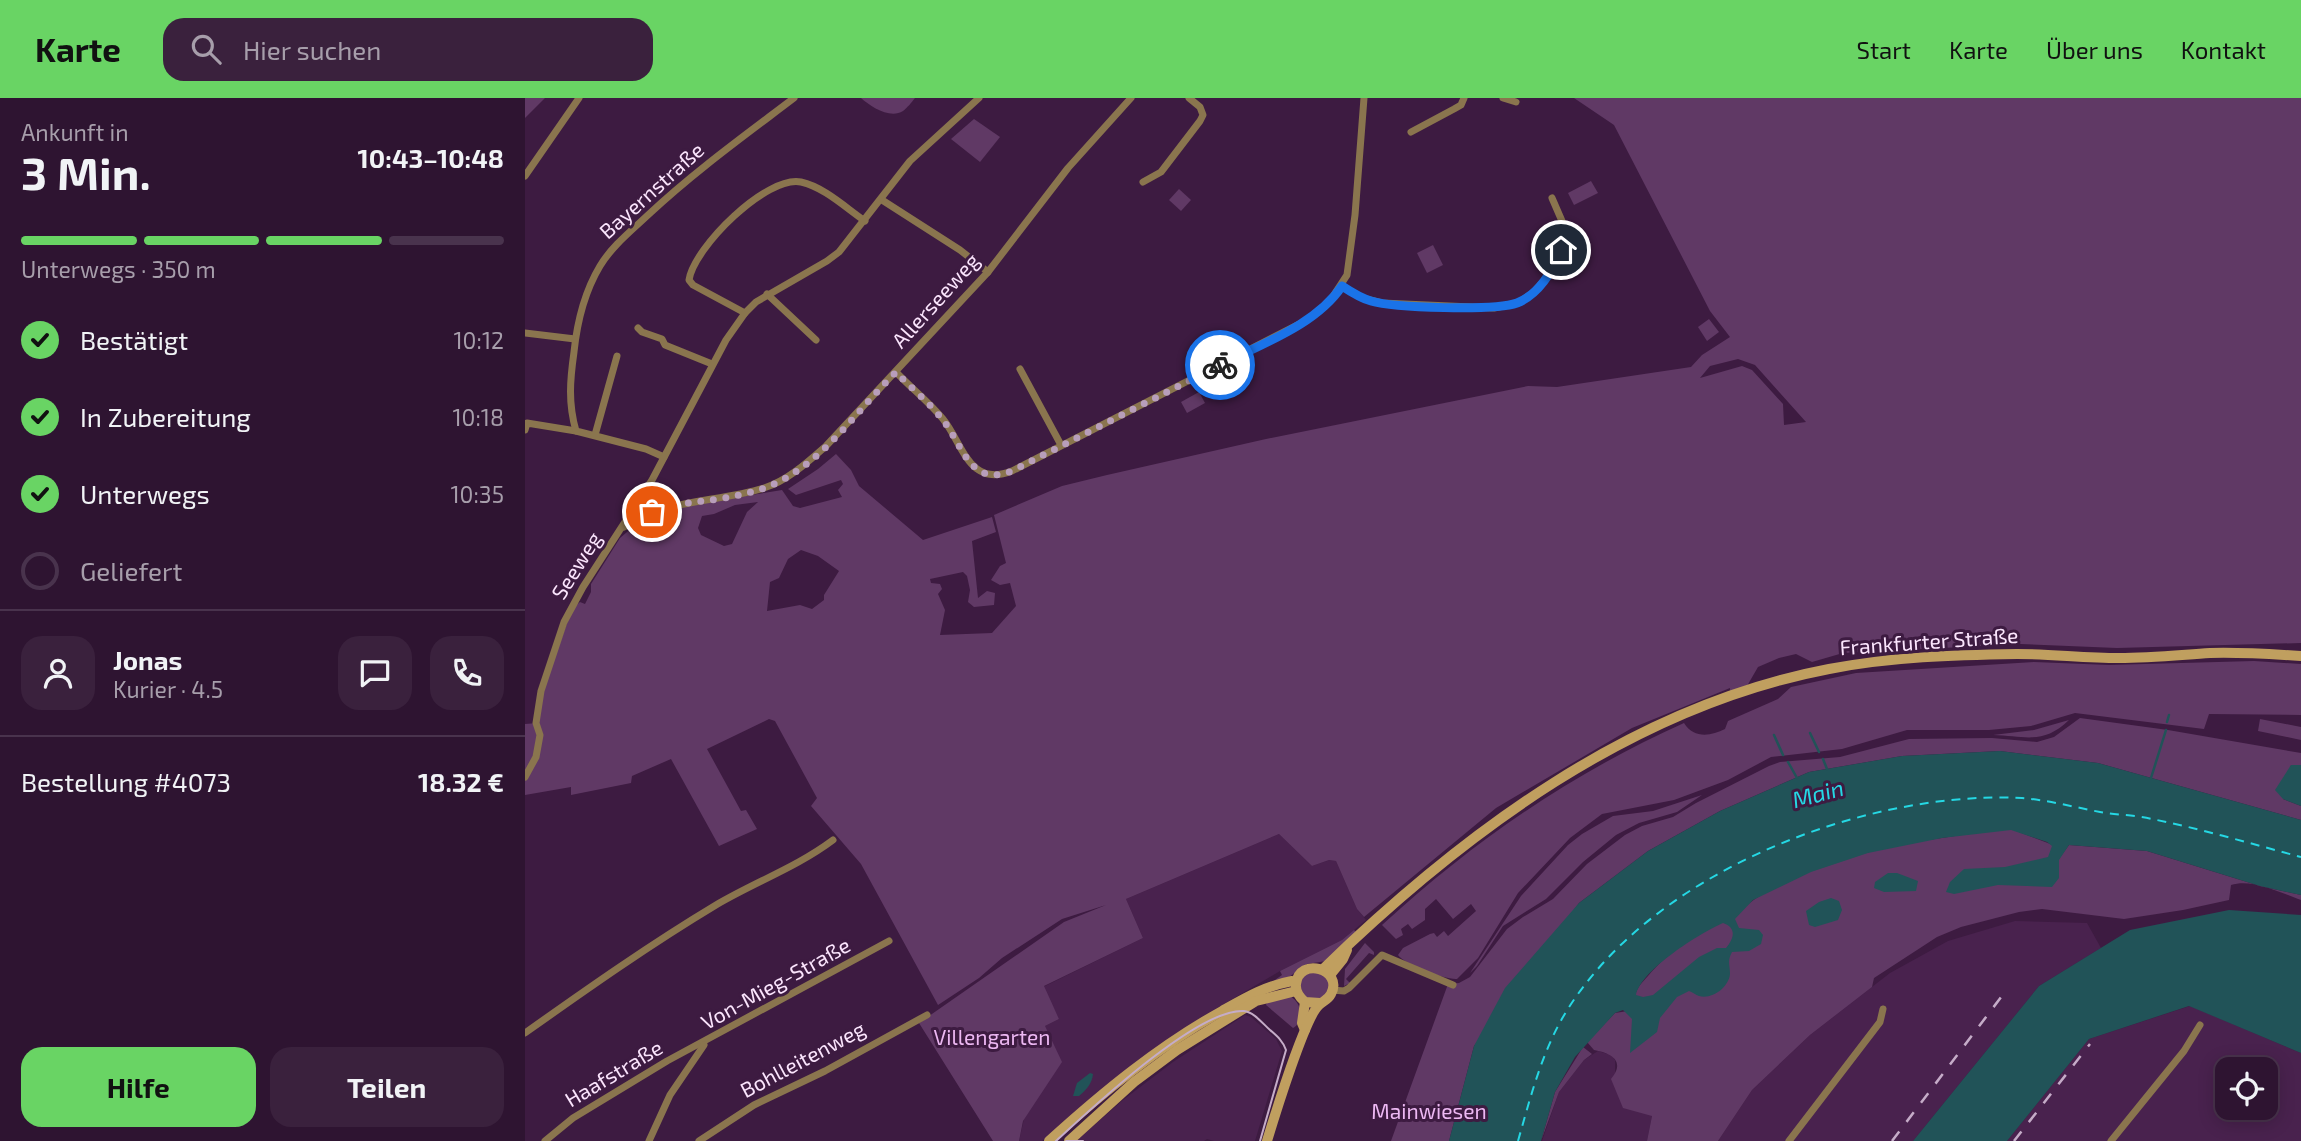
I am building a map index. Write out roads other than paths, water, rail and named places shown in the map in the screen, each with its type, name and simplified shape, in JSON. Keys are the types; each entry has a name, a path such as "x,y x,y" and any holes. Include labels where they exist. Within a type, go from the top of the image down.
{"main road":[{"name":"Frankfurter Straße","path":"1327,972 1343,959 1347,948 1456,852 1543,790 1592,760 1663,723 1756,688 1829,669 1924,659 2016,654 2140,658 2211,653 2301,656"},
{"path":"1267,1141 1313,1012 1337,990 1327,972 1318,967 1301,972 1296,986"},
{"path":"1049,1141 1098,1097 1130,1079 1262,988 1292,981 1305,1002 1302,1023 1305,1030"},
{"path":"1305,1002 1320,1003"},
{"path":"1069,1141 1107,1106 1130,1079"},
{"path":"1098,1097 1107,1106"}],"street":[{"path":"525,176 579,98"},
{"name":"Bayernstraße","path":"576,431 570,409 569,388 575,339 593,279 600,265 618,242 717,155 794,98"},
{"name":"Seeweg","path":"525,777 536,757 540,735 536,723 546,671 564,622 664,457 712,364 745,313 767,294 839,252 919,151 979,98"},
{"name":"Allerseeweg","path":"621,529 666,506 766,487 788,475 826,446 988,272 1068,168 1131,98"},
{"path":"1143,182 1161,172 1200,121 1203,115 1200,107 1189,98"},
{"path":"896,372 938,414 970,464 981,472 1003,474 1307,320 1323,309 1342,286 1347,275 1351,256 1364,98"},
{"path":"1411,132 1461,105 1464,98"},
{"path":"1503,98 1516,102"},
{"path":"745,313 693,285 689,279 699,257 712,240 747,205 785,182 800,182 816,187 865,221"},
{"path":"1342,286 1362,298 1382,303 1494,308 1518,303 1533,293 1548,276 1561,250 1565,228 1552,198"},
{"path":"882,200 954,245 988,272"},
{"path":"767,294 816,340"},
{"path":"638,328 661,339 665,345 712,364"},
{"path":"525,333 575,339"},
{"path":"595,435 617,356"},
{"path":"1020,369 1061,445"},
{"path":"525,430 527,423 576,431 646,449 664,457"},
{"path":"525,1033 713,907 789,869 833,840"},
{"name":"Von-Mieg-Straße","path":"649,1141 670,1095 706,1042 889,941"},
{"path":"1337,990 1349,988 1382,955 1453,985"},
{"path":"1789,1141 1881,1022 1883,1010"},
{"name":"Bohlleitenweg","path":"699,1141 754,1105 825,1071 927,1015"},
{"path":"2111,1141 2184,1051 2200,1025"},
{"name":"Haafstraße","path":"545,1141 599,1101 667,1061 706,1042"}],"water":[{"name":"Main","path":"2000,751 2098,763 2301,820 2301,895 2260,886 2147,851 2069,845 2059,860 2059,878 2052,887 1998,885 1954,894 1946,892 1950,882 1964,869 2005,867 2048,857 2052,846 2047,842 2011,830 1942,838 1868,853 1811,872 1753,900 1735,919 1739,928 1759,930 1763,935 1761,944 1749,951 1732,952 1729,979 1719,991 1704,997 1689,991 1677,997 1660,1018 1657,1032 1630,1053 1632,1019 1623,1010 1615,1013 1575,1057 1555,1092 1541,1141 1449,1141 1474,1046 1505,988 1579,903 1648,851 1720,811 1809,772 1902,756","holes":["1723,923 1733,934 1726,948 1717,948 1699,957 1653,995 1636,995 1648,975 1673,953 1713,928"]},
{"path":"2291,765 2301,765 2301,806 2283,799 2275,790"},
{"path":"1888,873 1897,873 1918,881 1916,891 1884,892 1874,888 1875,882"},
{"path":"1831,898 1839,901 1842,910 1838,920 1815,927 1809,925 1806,911"},
{"path":"2229,910 2301,915 2301,1053 2189,1006 2089,1039 2007,1141 1913,1141 2039,986 2130,930"},
{"path":"1090,1073 1093,1074 1088,1086 1079,1096 1073,1096 1077,1083"}],"waterway":[{"path":"2167,722 2169,715"},
{"path":"2151,778 2166,730"},
{"path":"1810,733 1819,752"},
{"path":"1774,735 1783,755"},
{"name":"Main","path":"1823,759 1827,769"},
{"name":"Main","path":"1788,762 1797,778"}],"tram line":[{"path":"1056,1141 1119,1085 1174,1042 1224,1014 1244,1011 1258,1019 1279,1039 1286,1050 1260,1141"},
{"path":"1066,1141 1083,1141"}],"railway":[{"path":"1892,1141 2008,988"},
{"path":"2014,1141 2090,1044"}],"park label":[{"name":"Villengarten","path":"992,1038"},
{"name":"Mainwiesen","path":"1429,1112"}]}
